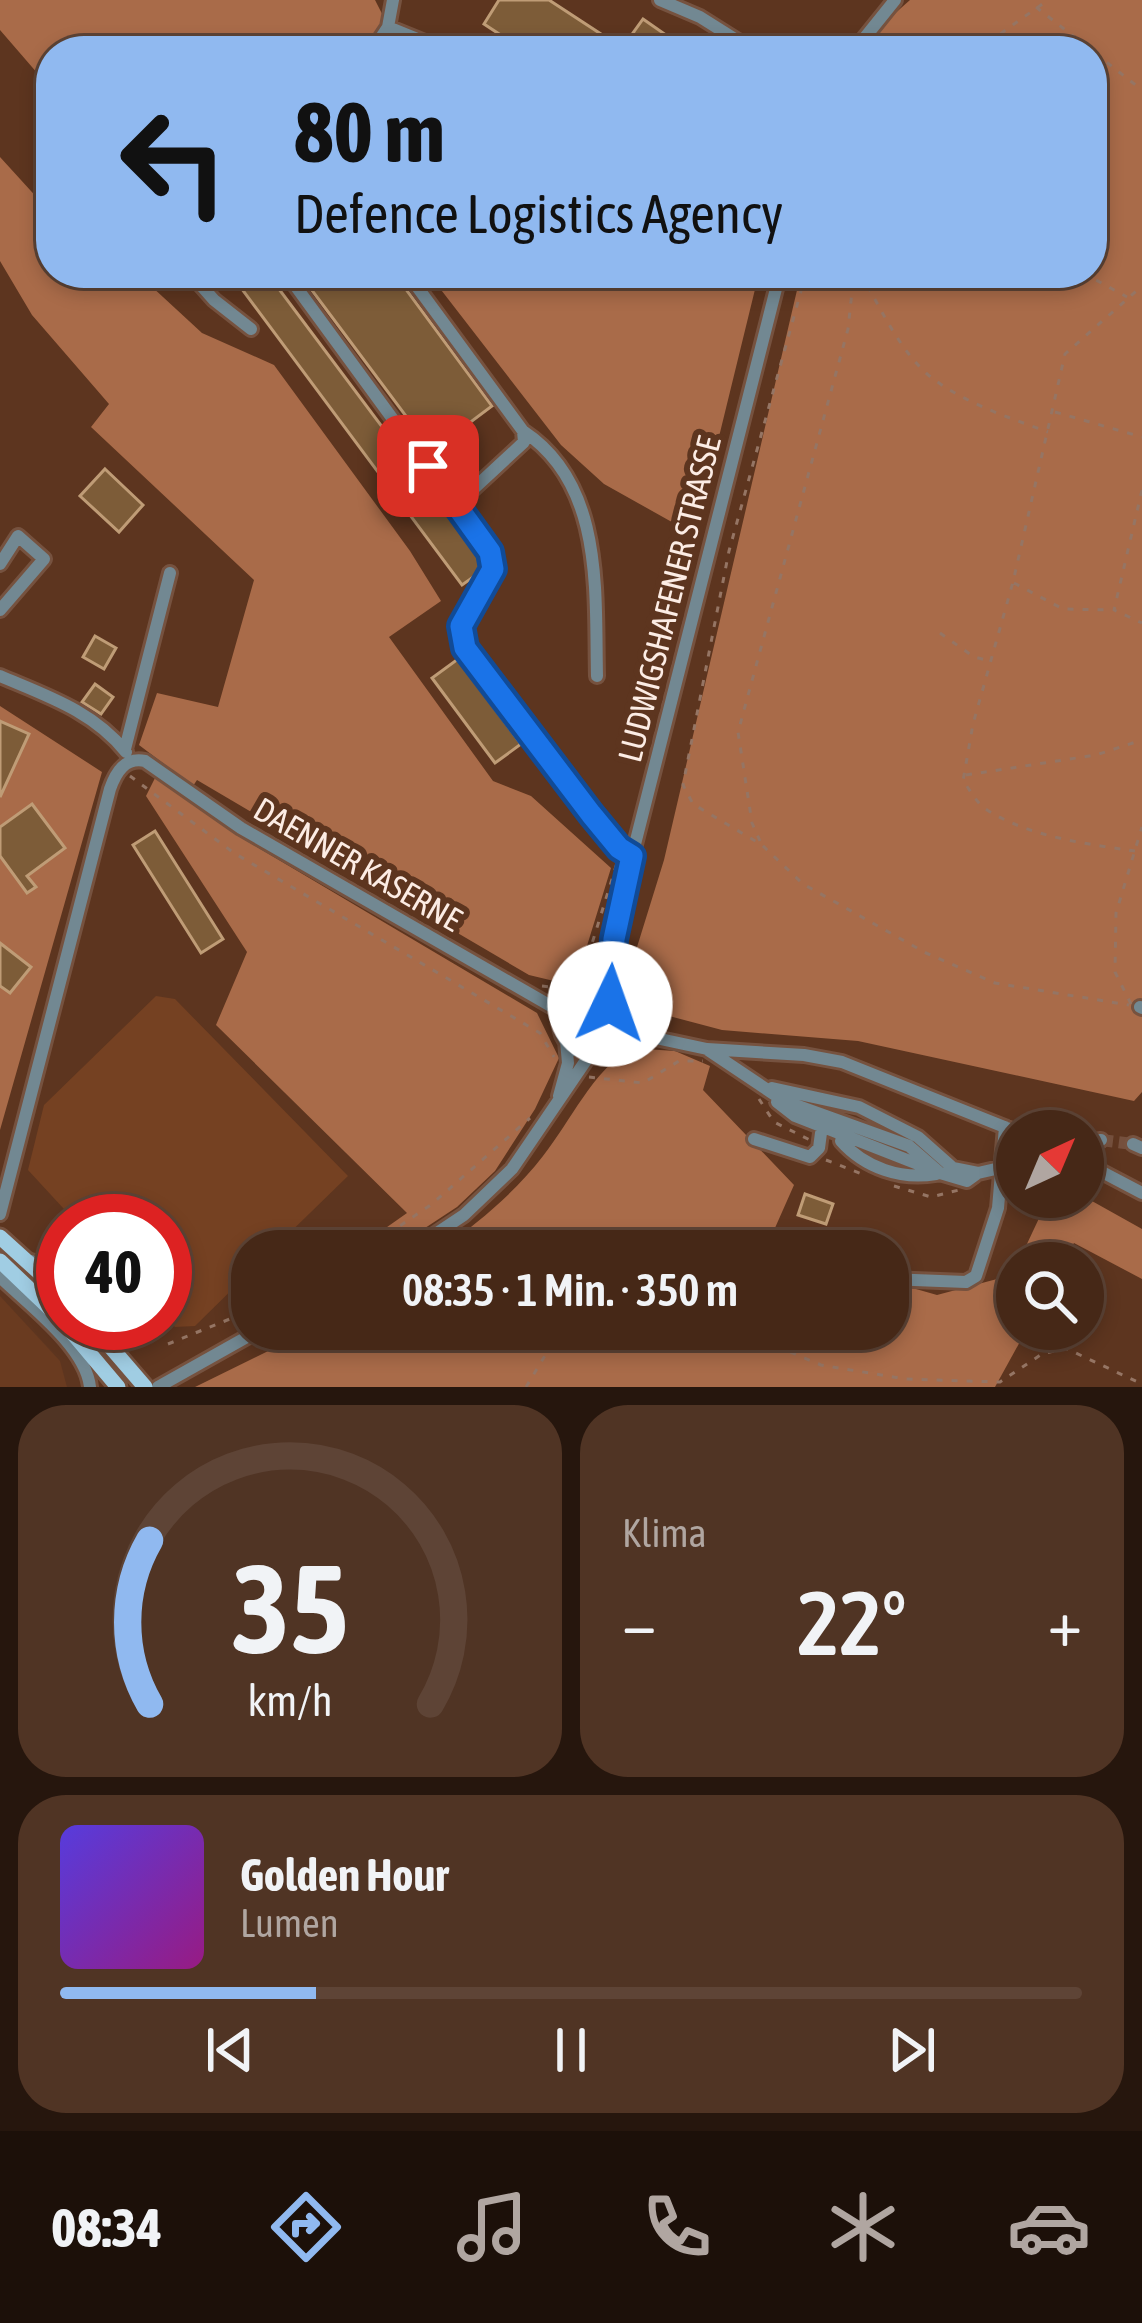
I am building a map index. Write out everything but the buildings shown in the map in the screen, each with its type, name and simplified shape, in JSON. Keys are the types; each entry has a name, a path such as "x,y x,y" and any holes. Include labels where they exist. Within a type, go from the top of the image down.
{"main road":[{"path":"2,1239 36,1269"},
{"path":"0,1261 36,1299"},
{"path":"88,1350 118,1387"},
{"path":"113,1350 145,1387"}],"street":[{"path":"382,36 393,0"},
{"path":"659,0 730,36"},
{"path":"866,36 895,0"},
{"path":"388,27 410,36"},
{"path":"203,288 251,329"},
{"path":"297,288 490,552 493,569 461,626 465,648 627,853"},
{"path":"418,288 523,431 546,446 572,482 595,554 596,676"},
{"name":"LUDWIGSHAFENER STRASSE","path":"612,1006 609,988 627,853 775,288"},
{"path":"456,505 524,442 523,431"},
{"path":"0,564 18,536 44,559 0,610"},
{"path":"2,1239 3,1185 110,789 128,762 170,573"},
{"name":"DAENNER KASERNE","path":"0,676 79,710 103,727 128,762 145,761 241,828 562,1013"},
{"name":"LUDWIGSHAFENER STRASSE","path":"585,996 598,980 614,939"},
{"path":"557,1103 568,1063 562,1013 572,1001 585,996 602,998 612,1006 618,1030 607,1048 578,1051 566,1041"},
{"path":"618,1030 707,1049 842,1062 996,1123"},
{"path":"707,1049 784,1101 909,1146 940,1173"},
{"path":"445,1230 483,1200 526,1152 591,1053"},
{"path":"765,1087 850,1104 918,1137 953,1168 978,1173"},
{"path":"765,1087 783,1108 806,1121 962,1181 996,1169"},
{"path":"867,1132 874,1115"},
{"path":"806,1121 811,1130 842,1141 857,1158 910,1178 940,1173"},
{"path":"754,1139 810,1157 821,1133"},
{"path":"1104,1173 1142,1193"},
{"path":"909,1280 973,1280 996,1214"},
{"path":"22,1256 36,1262"},
{"path":"0,1277 36,1305"},
{"path":"158,1387 231,1346"},
{"path":"73,1350 90,1387"}],"path":[{"path":"996,36 1048,0"},
{"path":"1036,7 1073,36"},
{"path":"1107,63 1142,90"},
{"path":"1107,286 1129,298"},
{"path":"1135,850 1074,842 1016,823 983,808 964,775 1065,353 1142,286"},
{"path":"802,288 729,550 682,785 693,804 762,845 802,884 961,968 995,983 1138,1006"},
{"path":"762,845 752,823 739,731 848,329 855,288"},
{"path":"866,288 933,379 989,411 1048,432"},
{"path":"1053,412 1142,436"},
{"path":"1114,610 1142,490"},
{"path":"1012,582 1063,609 1114,610 1142,622"},
{"path":"940,634 990,662"},
{"path":"964,775 1096,755 1142,740"},
{"path":"128,762 235,854 540,1033 557,1063"},
{"path":"1138,1006 1115,972 1115,953 1116,913 1142,827"},
{"path":"532,980 550,990 560,988 577,970 590,950 627,853"},
{"path":"457,986 467,970"},
{"path":"581,1076 643,1083 679,1061 704,1061 707,1049"},
{"path":"394,1230 432,1204 537,1111"},
{"path":"192,1334 231,1318"},
{"path":"785,1350 821,1365 905,1378 1000,1382 1042,1354 1065,1348 1142,1384"},
{"path":"526,1387 548,1350"}],"shaded area":[{"path":"0,0 375,0 393,36 36,36 36,72 0,30"},
{"path":"910,0 1142,0 1142,1092 1134,1101 858,1041 722,1030 654,1012 624,989 664,860 797,288 1107,288 1107,36 875,36"},
{"path":"0,157 36,197 36,288 153,288 202,333 274,365 441,601 389,637 493,781 531,796 611,868 586,949 554,981 529,975 197,780 193,786 139,745 157,693 218,707 254,580 91,427 109,404 32,315 0,261"},
{"path":"440,288 755,288 695,535 604,484 561,445"},
{"path":"0,706 102,772 0,1130"},
{"path":"155,778 235,834 537,1013 559,1058 535,1109 495,1171 457,1207 422,1230 383,1230 407,1213 216,1025 247,952 146,796"},
{"path":"156,996 175,999 348,1176 293,1230 231,1230 231,1291 192,1326 192,1194 50,1194 28,1170 44,1105"},
{"path":"591,1007 604,1012 609,1025 604,1038 591,1043 578,1038 573,1025 578,1012"},
{"path":"630,1048 675,1051 710,1066 703,1090 794,1185 774,1230 466,1230 520,1183 616,1059"},
{"path":"1104,1208 1142,1229 1142,1279 1104,1259 1104,1242 1028,1242 1039,1218 1104,1218"},
{"path":"996,1279 996,1350 1015,1350 995,1387 195,1387 270,1350 909,1350 909,1287 937,1295"},
{"path":"0,1296 36,1335 36,1350 50,1350 60,1361 67,1387 0,1387"}],"tunnel":[{"path":"1104,1140 1133,1144"}],"route":[{"path":"428,466 490,552 493,569 461,626 465,648 591,814 619,848 632,856 614,939 610,1004"}]}
